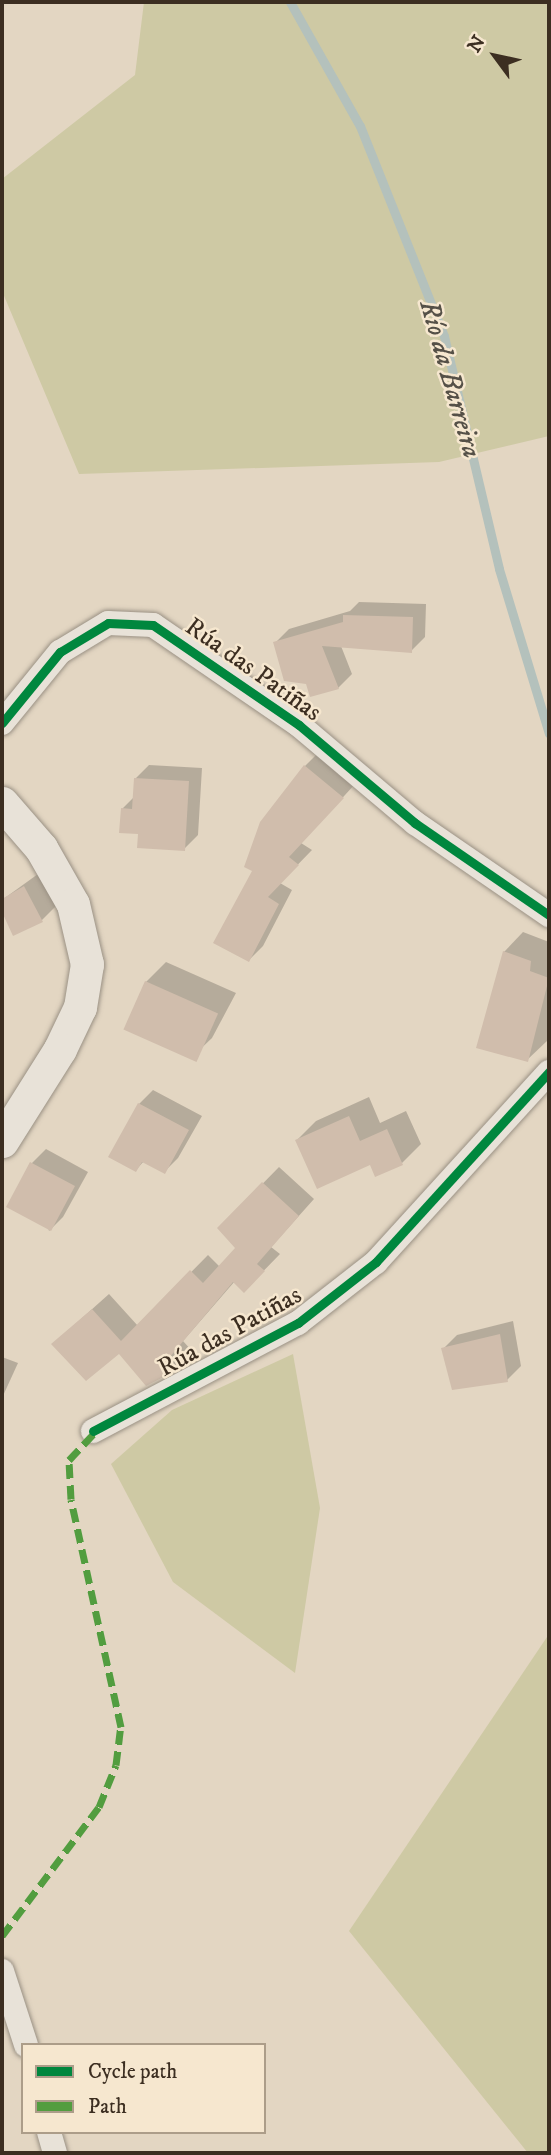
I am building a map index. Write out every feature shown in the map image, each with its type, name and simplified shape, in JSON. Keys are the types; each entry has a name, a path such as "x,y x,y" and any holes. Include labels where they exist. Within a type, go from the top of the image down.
{"main road":[{"path":"2,803 41,848 73,904 87,964 80,1007 65,1039 2,1141"}],"street":[{"name":"Rúa das Patiñas","path":"2,723 60,652 108,623 152,625 299,725 415,822 546,907"},
{"name":"Rúa das Patiñas","path":"93,1431 299,1322 376,1262 549,1073"},
{"path":"2,1970 25,2043"},
{"path":"50,2134 55,2153"}],"shaded area":[{"path":"144,2 549,2 549,436 439,462 79,474 2,291 2,179 135,75"},
{"path":"293,1354 320,1508 295,1673 173,1582 111,1464 172,1410"},
{"path":"549,1634 549,2153 528,2153 349,1931"}],"building":[{"path":"343,615 413,617 412,653 322,646 339,689 310,697 306,684 284,681 273,642 343,622"},
{"path":"304,765 344,798 289,857 299,865 268,897 279,904 249,962 213,943 252,871 244,867 260,822"},
{"path":"134,778 189,781 185,851 137,848 138,834 119,833 121,808 132,809"},
{"path":"24,886 43,922 13,936 2,912 2,899"},
{"path":"503,951 531,961 530,971 549,978 528,1062 476,1048"},
{"path":"145,981 218,1014 197,1062 123,1029"},
{"path":"138,1103 189,1130 165,1174 142,1162 136,1172 108,1157"},
{"path":"349,1116 360,1141 387,1129 403,1165 375,1177 370,1165 317,1189 295,1140"},
{"path":"30,1162 75,1186 51,1231 6,1207"},
{"path":"262,1182 299,1216 257,1264 265,1271 244,1293 233,1282 169,1358 179,1369 146,1386 119,1354 86,1381 51,1344 92,1309 121,1341 190,1270 203,1283 235,1248 217,1228"},
{"path":"500,1334 508,1382 452,1390 441,1348"}],"waterway":[{"name":"Río da Barreira","path":"290,2 360,126 444,336 499,569 549,734"}],"marked path":[{"path":"2,1936 99,1807 116,1765 121,1727 71,1499 69,1460 99,1428"}],"cycle path":[{"path":"2,723 60,652 108,623 153,625 299,725 415,823 549,915"},
{"path":"93,1431 298,1323 376,1262 549,1072"}]}
